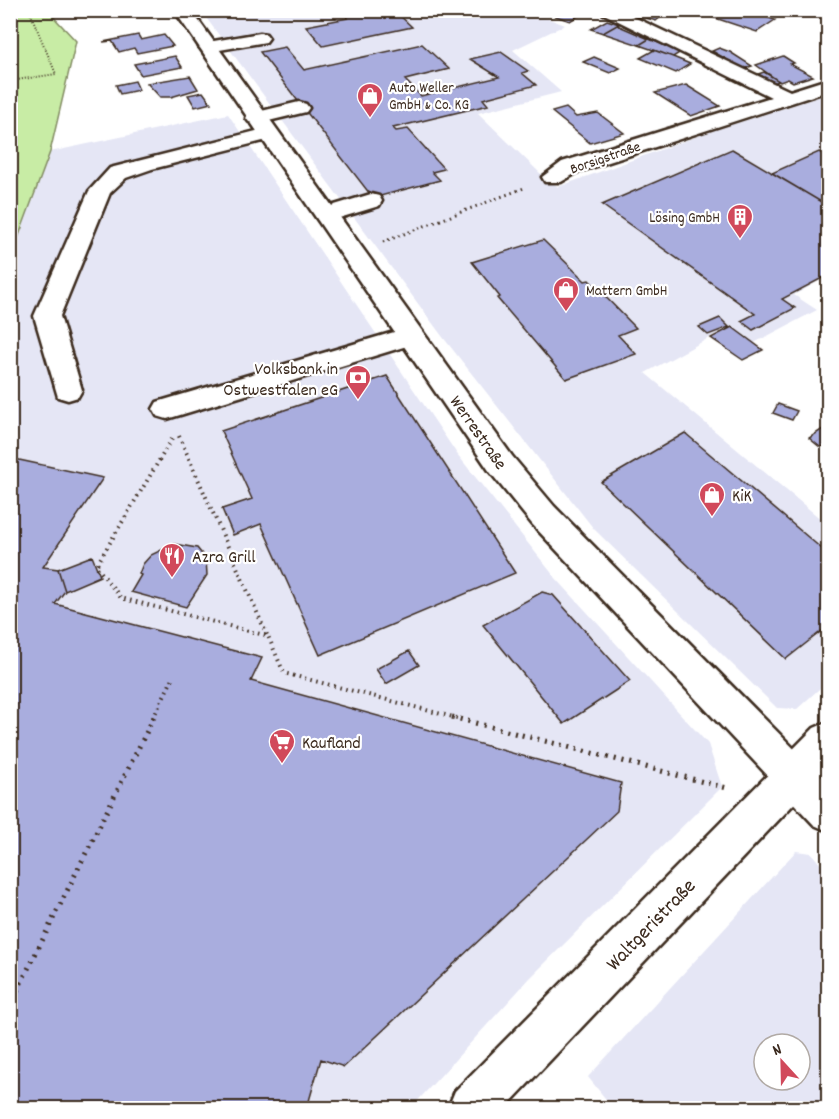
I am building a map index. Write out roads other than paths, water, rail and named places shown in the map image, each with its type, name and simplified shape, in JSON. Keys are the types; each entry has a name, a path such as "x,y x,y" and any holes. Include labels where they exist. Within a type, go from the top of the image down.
{"main road":[{"path":"604,10 789,98"},
{"name":"Werrestraße","path":"185,11 262,126 501,464 543,515 783,788 828,811"},
{"path":"208,47 260,38"},
{"name":"Borsigstraße","path":"553,177 570,167 828,85"},
{"path":"68,390 47,316 100,191 118,173 262,126 299,108"},
{"path":"326,215 371,201"},
{"path":"167,409 411,336"},
{"name":"Waltgeristraße","path":"472,1108 828,741"}],"place":[{"name":"Auto Weller GmbH & Co. KG","path":"370,119"},
{"name":"Lösing GmbH","path":"740,240"},
{"name":"Mattern GmbH","path":"566,313"},
{"name":"Volksbank in Ostwestfalen eG","path":"358,401"},
{"name":"KiK","path":"712,518"},
{"name":"Azra Grill","path":"172,579"},
{"name":"Kaufland","path":"282,765"}]}
